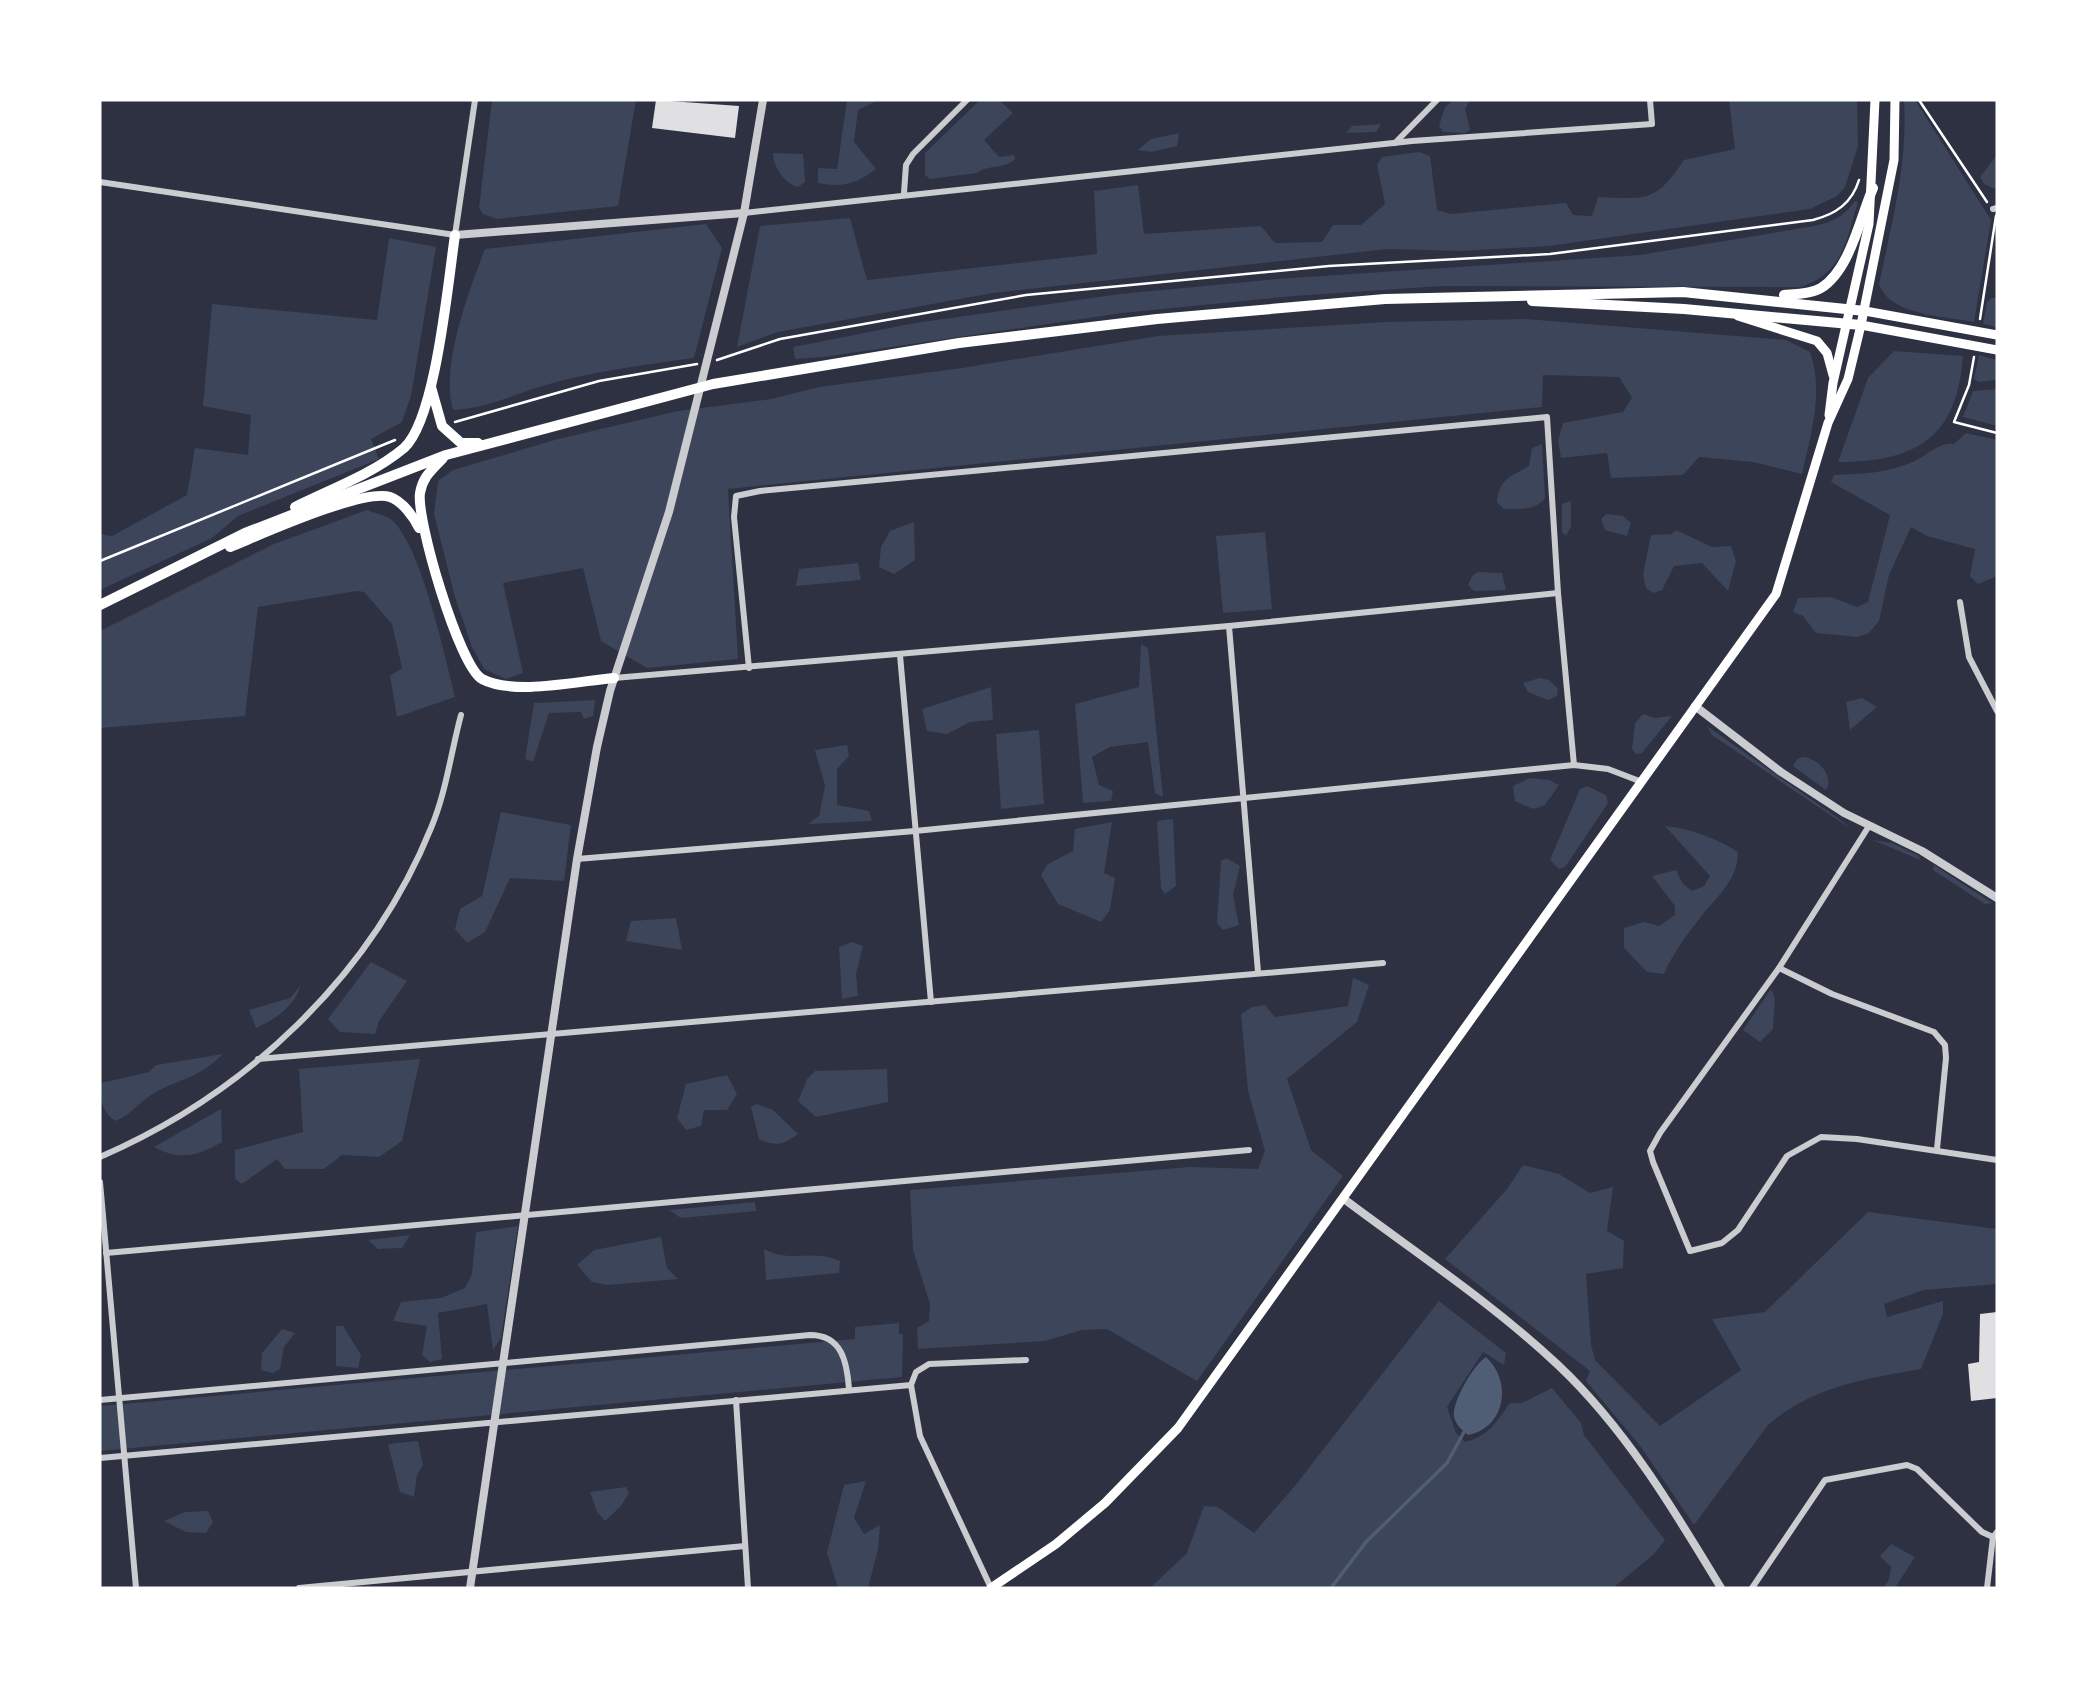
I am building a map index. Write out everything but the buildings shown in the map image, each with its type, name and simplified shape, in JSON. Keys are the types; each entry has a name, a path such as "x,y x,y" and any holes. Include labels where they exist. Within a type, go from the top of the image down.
{"main road":[{"path":"1828,423 1834,378 1869,224 1873,188 1875,100"},
{"path":"991,1588 1056,1544 1105,1503 1178,1428 1776,594 1828,423 1848,379 1894,160 1895,100"},
{"path":"1752,297 1820,289 1837,274 1849,252 1873,188"},
{"path":"100,605 203,556 382,464 405,446 416,434 431,387 455,235"},
{"path":"245,533 446,455 713,384 959,343 1157,319 1385,299 1683,292 1849,307 1997,335"},
{"path":"1482,298 1846,323 1997,349"},
{"path":"1736,315 1817,341 1827,353 1834,378"},
{"path":"431,387 442,426 452,438 461,443 488,443"},
{"path":"446,455 424,477 420,494 420,515 456,636 478,677 494,685 519,687 614,678"},
{"path":"203,556 340,505 377,496 390,497 404,508 428,544"}],"street":[{"path":"455,235 475,100"},
{"path":"470,1588 577,859 597,747 614,678 669,512 744,212 762,100"},
{"path":"904,194 906,165 913,154 967,100"},
{"path":"1395,143 1437,100"},
{"path":"100,183 455,235 744,212 1395,143 1652,124 1650,100"},
{"path":"749,668 734,517 736,496 760,491 1547,417 1558,593 1574,765"},
{"path":"614,678 1229,626 1558,593"},
{"path":"1960,602 1969,657 1997,711"},
{"path":"1229,626 1258,972"},
{"path":"900,654 931,1002"},
{"path":"1695,706 1781,772 1869,826 1922,851 1997,898"},
{"path":"100,1157 133,1142 200,1101 258,1059 302,1022 330,992 369,942 406,882 432,825 461,715"},
{"path":"577,859 915,831 1574,765 1608,769 1642,782"},
{"path":"1869,826 1779,968 1660,1133 1650,1151 1690,1251 1722,1243 1738,1230 1787,1156 1821,1137 1937,1149 1997,1160"},
{"path":"258,1059 1383,963"},
{"path":"1779,968 1832,994 1934,1032 1945,1045 1946,1058 1937,1149"},
{"path":"106,1253 1249,1150"},
{"path":"100,1182 136,1588"},
{"path":"1344,1199 1455,1278 1558,1365 1602,1412 1642,1465 1721,1588"},
{"path":"100,1400 823,1335 834,1340 843,1353 849,1389"},
{"path":"991,1588 920,1436 911,1385 916,1372 929,1364 1026,1360"},
{"path":"100,1458 911,1385"},
{"path":"736,1400 748,1588"},
{"path":"1752,1588 1825,1480 1907,1465 1917,1469 1982,1532 1995,1535 1987,1588"},
{"path":"299,1588 746,1546"}],"path":[{"path":"1919,100 1995,209 1997,220 1980,318"},
{"path":"1974,355 1969,384 1954,422 1997,433"}],"shaded area":[{"path":"492,100 636,100 618,206 497,219 483,214 479,208"},
{"path":"847,100 878,100 858,110 854,142 876,169 849,183 818,183 818,168 837,169"},
{"path":"980,100 999,100 1013,113 984,140 999,157 1014,155 1015,159 1006,165 977,173 930,179 925,175 925,153"},
{"path":"1454,100 1470,100 1465,109 1470,130 1465,133 1443,132 1439,126 1445,107"},
{"path":"1729,100 1857,100 1858,146 1845,187 1837,196 1810,209 1549,246 1461,251 1388,249 993,293 778,332 737,347 760,226 850,218 867,280 1097,254 1094,191 1138,185 1144,234 1261,226 1275,243 1322,242 1333,225 1361,225 1385,204 1377,165 1382,157 1419,152 1430,156 1437,210 1451,214 1566,203 1573,215 1592,216 1598,197 1639,198 1648,195 1665,184 1684,160 1735,149"},
{"path":"1904,100 1915,100 1991,220 1974,322 1906,309 1885,295 1879,284 1901,170"},
{"path":"1381,124 1376,132 1346,133 1352,126"},
{"path":"1179,133 1177,146 1151,152 1138,150 1151,139"},
{"path":"773,153 803,154 805,182 798,187 788,182 777,169"},
{"path":"1997,155 1997,190 1984,184 1980,177"},
{"path":"1855,201 1858,202 1846,243 1834,265 1826,274 1800,287 1442,286 1294,296 1122,313 824,357 795,359 793,347 915,323 1120,294 1276,279 1640,255 1832,221"},
{"path":"706,224 722,248 694,358 582,376 488,404 453,410 450,372 453,351 464,307 485,249"},
{"path":"389,238 436,247 411,396 402,422 371,439 379,459 238,516 212,538 100,590 100,534 112,536 187,495 195,448 248,455 251,415 203,406 212,304 377,320"},
{"path":"1991,298 1997,298 1997,327 1983,324 1987,302"},
{"path":"1526,319 1786,340 1810,352 1816,398 1802,474 1753,462 1699,457 1683,475 1611,478 1607,453 1561,458 1558,440 1563,423 1623,412 1632,398 1619,377 1543,375 1542,407 728,489 738,659 647,668 601,641 583,568 503,583 523,673 506,679 484,669 472,647 455,597 434,514 438,481 453,470 558,439 678,411 771,399 819,387 962,368 1158,336 1386,322"},
{"path":"1894,351 1963,356 1952,407 1941,426 1927,440 1910,450 1866,461 1838,462 1868,378"},
{"path":"1979,355 1997,360 1997,380 1979,382 1974,379"},
{"path":"1997,389 1997,426 1963,417 1973,391"},
{"path":"1966,433 1997,440 1997,576 1978,584 1970,576 1975,549 1927,536 1911,527 1889,575 1879,621 1869,633 1858,637 1816,633 1803,616 1793,612 1798,598 1831,597 1857,607 1868,602 1890,515 1831,482 1834,475 1875,472 1905,465 1938,447 1954,444"},
{"path":"1542,444 1545,498 1532,507 1504,509 1497,502 1500,488 1507,479 1529,466 1532,448"},
{"path":"1571,501 1571,526 1566,536 1562,532 1562,504"},
{"path":"367,510 392,520 403,533 413,553 431,603 455,697 397,717 390,676 402,668 392,624 364,592 357,591 258,607 245,716 100,728 100,631 274,544"},
{"path":"1606,514 1623,516 1631,523 1627,536 1605,530 1601,519"},
{"path":"914,522 915,560 894,574 879,567 881,547 890,531"},
{"path":"1676,530 1712,547 1731,546 1736,561 1728,591 1702,563 1674,566 1662,590 1653,593 1646,588 1643,574 1651,535 1672,534"},
{"path":"1265,532 1272,609 1223,613 1216,536"},
{"path":"858,563 861,580 796,586 799,569"},
{"path":"1478,572 1502,573 1506,590 1474,591 1468,585 1472,576"},
{"path":"1141,644 1148,648 1163,797 1155,793 1148,742 1110,747 1092,757 1099,785 1113,791 1111,801 1083,803 1075,704 1139,687"},
{"path":"1539,678 1549,680 1558,689 1557,696 1548,700 1528,692 1523,683"},
{"path":"991,687 993,720 970,722 947,734 927,731 922,709"},
{"path":"1862,698 1877,707 1850,730 1846,702"},
{"path":"595,700 593,716 584,719 581,712 549,713 533,762 525,759 534,703"},
{"path":"1643,714 1655,718 1672,716 1642,753 1636,754 1632,749 1635,723"},
{"path":"1707,726 1842,821 1851,829 1712,735"},
{"path":"1039,730 1044,804 1001,809 996,734"},
{"path":"847,745 849,756 837,769 837,805 869,811 872,821 808,824 819,816 825,786 815,750"},
{"path":"1804,757 1815,761 1824,769 1828,779 1826,790 1793,766 1797,759"},
{"path":"1530,778 1549,780 1559,785 1545,805 1533,809 1515,801 1513,786"},
{"path":"1587,786 1606,795 1608,803 1565,867 1559,869 1550,860 1580,789"},
{"path":"501,812 571,825 564,881 510,878 485,932 467,943 455,929 460,909 482,896"},
{"path":"1173,819 1176,886 1165,894 1161,888 1157,821"},
{"path":"1112,822 1104,873 1115,878 1110,910 1101,922 1058,904 1041,875 1048,864 1073,851 1075,829"},
{"path":"1665,826 1703,835 1738,852 1730,880 1685,938 1664,974 1647,972 1624,948 1624,928 1644,922 1659,926 1675,915 1675,906 1652,876 1676,870 1683,884 1692,891 1704,886 1710,876"},
{"path":"1873,840 1892,843 1919,856 1920,860"},
{"path":"1227,858 1240,866 1233,895 1239,925 1223,930 1217,923 1221,861"},
{"path":"1934,865 1993,903 1985,904 1933,870"},
{"path":"676,918 682,950 626,941 631,921"},
{"path":"852,942 863,946 856,974 858,996 842,999 839,947"},
{"path":"371,962 407,981 379,1021 375,1034 340,1032 328,1019"},
{"path":"1353,978 1369,985 1357,1022 1287,1079 1311,1150 1343,1176 1197,1381 1107,1329 1082,1330 1045,1341 918,1349 917,1328 929,1321 930,1304 913,1250 910,1190 1190,1167 1258,1169 1265,1151 1248,1091 1241,1014 1252,1007 1265,1005 1275,1017 1348,1006"},
{"path":"301,985 294,1000 283,1011 256,1028 249,1010 290,998"},
{"path":"1771,989 1775,998 1773,1029 1760,1042 1743,1030"},
{"path":"223,1054 204,1069 151,1095 120,1119 115,1121 105,1109 101,1099 101,1083 149,1072 156,1065"},
{"path":"420,1059 402,1141 379,1157 342,1155 324,1169 285,1169 277,1159 242,1184 235,1179 235,1150 303,1132 299,1069"},
{"path":"887,1069 888,1102 816,1117 798,1101 807,1079 815,1071"},
{"path":"727,1075 737,1094 727,1110 704,1110 701,1126 686,1130 677,1118 686,1084"},
{"path":"757,1104 773,1110 798,1134 779,1144 759,1139 751,1107"},
{"path":"221,1109 222,1142 205,1151 189,1155 172,1154 154,1147"},
{"path":"1523,1165 1559,1174 1590,1193 1613,1187 1607,1231 1624,1241 1623,1268 1586,1274 1591,1345 1595,1360 1660,1426 1741,1370 1712,1319 1765,1312 1868,1212 1997,1229 1997,1284 1924,1290 1884,1304 1887,1317 1943,1301 1943,1314 1921,1369 1840,1386 1803,1401 1785,1412 1768,1425 1694,1525 1641,1447 1586,1381 1590,1371 1445,1259 1507,1189"},
{"path":"755,1202 756,1211 681,1218 669,1210"},
{"path":"518,1226 501,1338 493,1350 487,1304 438,1313 442,1359 430,1362 422,1355 427,1326 393,1321 401,1302 441,1298 465,1288 472,1274 476,1232"},
{"path":"410,1235 402,1248 378,1249 368,1240"},
{"path":"661,1237 667,1268 678,1279 607,1285 592,1282 577,1265 594,1250"},
{"path":"764,1249 784,1255 830,1257 840,1261 839,1273 766,1280"},
{"path":"1439,1301 1506,1353 1504,1365 1483,1352 1447,1407 1456,1433 1465,1442 1480,1436 1510,1403 1522,1403 1552,1388 1581,1423 1584,1435 1665,1540 1654,1554 1613,1588 1150,1588 1187,1553 1204,1506 1218,1507 1254,1533 1294,1487"},
{"path":"899,1323 899,1334 903,1334 902,1377 100,1451 100,1406 855,1339 855,1327"},
{"path":"336,1326 343,1326 361,1355 358,1368 336,1366"},
{"path":"282,1329 295,1333 284,1347 280,1369 273,1373 261,1370 262,1353"},
{"path":"1486,1357 1500,1379 1501,1403 1490,1423 1481,1431 1468,1435 1456,1422 1454,1411 1464,1384"},
{"path":"418,1441 423,1465 417,1475 414,1497 400,1492 388,1444"},
{"path":"866,1481 854,1518 864,1534 880,1525 878,1550 868,1588 838,1588 827,1553 844,1485"},
{"path":"626,1487 629,1493 621,1506 605,1521 597,1512 590,1492"},
{"path":"208,1511 213,1522 206,1533 186,1532 164,1521 185,1512"},
{"path":"1891,1544 1915,1557 1895,1588 1883,1588 1889,1580 1891,1567 1880,1556"}],"waterway":[{"path":"1331,1588 1366,1542 1447,1463 1464,1432"}]}
